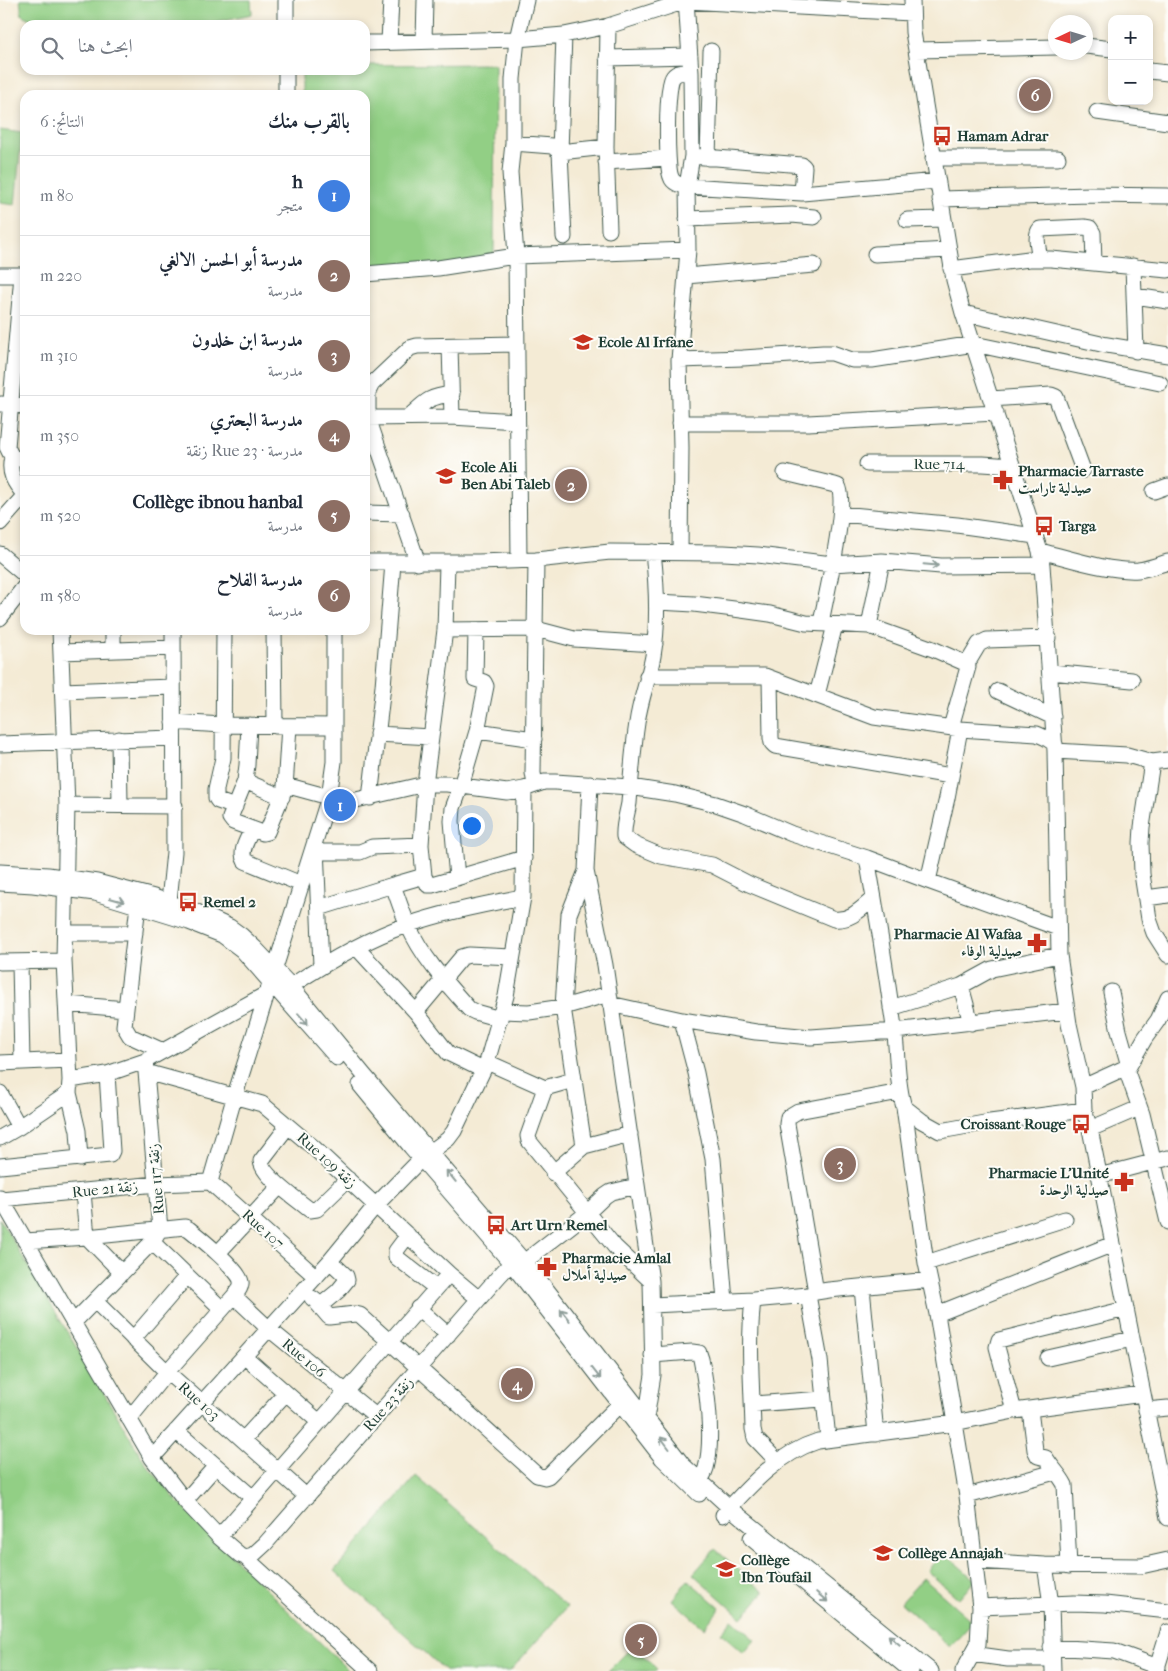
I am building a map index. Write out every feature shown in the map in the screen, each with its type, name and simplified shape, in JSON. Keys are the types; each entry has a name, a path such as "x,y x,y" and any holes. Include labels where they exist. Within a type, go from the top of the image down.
{"street":[{"path":"286,0 286,20"},
{"path":"389,42 390,0"},
{"path":"424,42 425,0"},
{"path":"519,560 516,256 510,172 513,143 513,79 517,39 526,0"},
{"path":"370,43 517,39 564,35 608,26 686,1 912,7 916,50 951,269 963,313 1039,551 1051,672 1055,748 1059,955 1066,1011 1083,1087 1084,1110 1090,1129 1168,1518"},
{"path":"680,552 679,360 688,250 687,186 692,156 691,73 686,1"},
{"path":"608,26 606,155 609,230"},
{"path":"564,35 560,152 564,237"},
{"path":"916,50 1048,47"},
{"path":"1093,47 1108,49"},
{"path":"708,158 711,51"},
{"path":"607,58 690,56"},
{"path":"1153,71 1168,73"},
{"path":"691,73 676,73 670,82 669,88 668,158 671,177 677,184 802,193 937,181"},
{"path":"286,75 286,90"},
{"path":"1097,112 1168,122"},
{"path":"513,143 552,146 560,152 668,158"},
{"path":"692,156 802,165 804,168 802,193"},
{"path":"933,158 1058,158"},
{"path":"940,199 1090,195 1168,196"},
{"path":"687,220 792,215 814,217"},
{"path":"906,220 943,220"},
{"path":"1040,259 1037,231 1040,229 1084,227 1090,228 1093,233 1094,263"},
{"path":"370,274 438,268 516,256 688,250"},
{"path":"874,254 948,250"},
{"path":"951,269 1040,259 1168,270"},
{"path":"686,276 814,265"},
{"path":"1133,266 1136,296 1136,351"},
{"path":"0,275 20,279"},
{"path":"0,284 20,281"},
{"path":"1136,296 1168,301"},
{"path":"963,313 1136,351 1168,355"},
{"path":"370,388 404,353 416,346 516,344"},
{"path":"679,360 823,353 832,353 852,360 872,360 974,344 1160,383"},
{"path":"450,346 452,417"},
{"path":"20,349 7,447 19,458 11,464 11,475 20,490"},
{"path":"409,417 427,400 437,396 452,394"},
{"path":"680,423 808,422 993,406 1051,395 1056,397 1083,470"},
{"path":"370,418 452,417 517,421"},
{"path":"370,429 418,563"},
{"name":"Rue 714","path":"867,464 983,464 1012,466"},
{"path":"785,473 838,486 840,491 841,514 832,564 828,624 817,695"},
{"path":"0,523 20,501"},
{"path":"370,513 402,514"},
{"path":"841,514 957,525 1039,551 1097,565 1131,570 1146,569 1168,562"},
{"path":"370,562 447,564 536,560 610,552 680,552 758,555 832,564 882,561 941,566 983,566 1039,551"},
{"path":"654,552 658,602 655,644 636,723 627,817 623,828 624,837 635,845 661,856 712,865 765,891 834,919 850,918 874,898"},
{"path":"0,554 20,571"},
{"path":"152,1458 316,1277 376,1205 426,1156 448,1139 454,1131 485,1066 501,1015 523,897 524,858 534,739 536,560"},
{"path":"869,626 882,561"},
{"path":"370,798 384,686 393,563"},
{"path":"447,564 445,630 425,784 421,845 424,876 430,885 524,858"},
{"path":"0,618 20,592"},
{"path":"658,602 694,604 770,614 806,623 869,626 933,649 967,664"},
{"path":"445,630 536,629 574,639 655,644"},
{"path":"457,878 452,812 476,731 486,686 484,682 475,679 476,630"},
{"path":"60,635 67,805 64,962 69,1087 78,1131 80,1159"},
{"path":"113,635 113,650"},
{"path":"169,909 174,852 175,806 172,722 173,635"},
{"path":"224,635 223,758 216,789 216,798 222,803 235,807"},
{"path":"249,725 248,765 245,781 230,815 231,821 261,833 267,832 284,791 282,726 274,635"},
{"path":"210,1182 235,1095 301,884 316,846 328,802 333,774 334,635"},
{"path":"928,882 951,776 955,728 967,664 979,644 987,640 1048,638"},
{"path":"61,652 172,648"},
{"path":"1051,672 1132,680"},
{"path":"647,676 757,676 770,678 874,717 955,728 1037,734 1046,738 1055,748 1127,755 1152,762 1168,760"},
{"path":"770,678 772,743 775,746 951,776"},
{"path":"62,691 172,687"},
{"path":"998,691 1053,717"},
{"path":"172,722 224,725 334,726"},
{"path":"476,731 534,739"},
{"path":"377,734 431,737"},
{"path":"0,744 173,738"},
{"path":"120,739 120,805"},
{"path":"1152,762 1141,843 1142,874 1149,919 1168,955"},
{"path":"245,781 328,802 370,798 425,784 461,786 507,792 555,782 630,787 675,794 716,804 745,814 792,834 867,858 928,882 1058,928"},
{"path":"590,784 586,871 605,965 651,1281 653,1375 646,1418"},
{"path":"67,805 175,806"},
{"path":"252,829 243,850 242,856 245,862 301,884"},
{"path":"316,846 360,852 372,847 421,845"},
{"path":"316,846 321,966"},
{"path":"867,858 895,1031 900,1092 904,1107 926,1263 937,1314 967,1496 975,1561 980,1607 978,1644 963,1671"},
{"path":"584,1146 563,1007 569,914 586,871"},
{"path":"0,872 65,883 138,905 169,909"},
{"path":"319,908 424,876"},
{"path":"0,883 97,882 169,909 232,942 242,950 272,981 355,1078 518,1260 646,1418 697,1485"},
{"path":"393,885 408,925 418,944 444,980 469,1009 501,1015 610,999 682,1020 756,1032 811,1037 895,1031 1066,1011"},
{"path":"1146,898 1168,894"},
{"path":"291,986 321,966 408,925 481,905 523,897"},
{"path":"138,905 124,1026 128,1034 163,1051"},
{"path":"65,933 135,933"},
{"path":"357,948 416,1012 448,1053 545,1088 573,1080"},
{"path":"891,1008 961,986 992,969 1059,955"},
{"path":"416,1012 459,960 466,956 512,957"},
{"path":"0,962 64,962"},
{"path":"20,962 22,1062"},
{"path":"0,1138 20,1127 69,1087 107,1074 146,1066 163,1051 272,981 291,986 364,1075 426,1156"},
{"path":"961,986 971,1023"},
{"path":"1110,992 1139,1108 1161,1161 1167,1213"},
{"path":"1083,1087 1128,1068 1158,1020 1168,998"},
{"path":"67,1004 126,1009"},
{"path":"682,1020 696,1073 713,1159 725,1301"},
{"path":"0,1063 69,1060"},
{"name":"Rue 109 زنقة","path":"146,1066 262,1104 348,1179 479,1300"},
{"name":"Rue 117 زنقة","path":"73,1323 152,1242 160,1229 146,1066"},
{"path":"0,1166 108,1156 112,1154 107,1074"},
{"path":"545,1088 528,1139 530,1144 615,1247 651,1281"},
{"path":"828,1438 812,1293 787,1124 788,1117 793,1112 900,1092"},
{"path":"0,1093 20,1127"},
{"path":"904,1107 922,1121 940,1131 990,1122 1084,1110"},
{"path":"1090,1129 1139,1108"},
{"path":"288,1126 261,1161 263,1168 280,1186 310,1210 313,1210 317,1209 348,1179"},
{"path":"553,1173 584,1146 630,1134"},
{"path":"1099,1176 1161,1161"},
{"name":"Rue 21 زنقة","path":"1,1198 157,1184 210,1182"},
{"name":"Rue 107","path":"210,1182 316,1277"},
{"path":"218,1253 280,1186"},
{"name":"Rue 23 زنقة","path":"251,1554 307,1497 479,1300 518,1260 586,1214 611,1192 637,1186"},
{"path":"83,1192 87,1237 122,1273"},
{"path":"1,1198 152,1458 185,1500 219,1538 240,1555 251,1554 370,1671"},
{"path":"926,1263 1065,1219"},
{"path":"25,1241 87,1237 180,1226 189,1229 218,1253 240,1278 241,1286 234,1296 129,1418"},
{"path":"408,1235 396,1251 396,1257 436,1288"},
{"path":"152,1242 222,1309"},
{"path":"937,1314 1113,1244"},
{"path":"518,1260 620,1404 662,1458 697,1485 911,1671"},
{"path":"317,1303 321,1305 325,1303 347,1280 346,1276 330,1261"},
{"path":"219,1538 449,1274"},
{"path":"133,1339 187,1276"},
{"path":"652,1305 754,1300 929,1280"},
{"path":"862,1288 876,1434"},
{"path":"304,1290 329,1317 360,1315 420,1367 537,1475 548,1476 620,1404"},
{"name":"Rue 106","path":"234,1296 269,1329 377,1417"},
{"name":"Rue 103","path":"95,1300 167,1372 307,1497"},
{"path":"754,1300 751,1360 754,1404 753,1429 755,1438 777,1461"},
{"path":"418,1308 448,1335"},
{"path":"1014,1412 997,1347 999,1340 1126,1309"},
{"path":"1048,1358 1132,1339"},
{"path":"652,1355 699,1353 709,1425 706,1468 697,1485"},
{"path":"244,1356 319,1422"},
{"path":"243,1440 286,1393"},
{"path":"727,1511 777,1461 803,1445 828,1438 876,1434 1143,1394"},
{"path":"754,1404 823,1399"},
{"path":"1146,1410 1168,1408"},
{"path":"1030,1410 1035,1450 1038,1456 1046,1458 1060,1475 1065,1486 1069,1566"},
{"path":"176,1431 253,1498"},
{"path":"185,1500 216,1466"},
{"path":"967,1496 1056,1472"},
{"path":"727,1511 932,1671"},
{"path":"975,1561 1069,1566 1141,1566 1168,1560"},
{"path":"1045,1565 1051,1604 1052,1659"},
{"path":"980,1607 1105,1604 1168,1611"},
{"path":"972,1654 1008,1659 1052,1659 1114,1651 1157,1669 1166,1650 1168,1632"}],"green space":[{"path":"20,0 251,0 252,14 224,20 32,20 22,15"},
{"path":"495,64 494,253 442,267 370,269 370,90 302,90 302,75 370,75 370,65"},
{"path":"0,130 20,133 15,205 0,203"},
{"path":"0,1219 146,1464 179,1503 349,1671 0,1671"},
{"path":"416,1476 567,1607 510,1671 446,1671 334,1571"},
{"path":"715,1549 764,1592 742,1618 693,1574"},
{"path":"943,1552 975,1580 959,1599 927,1571"},
{"path":"923,1578 973,1622 950,1647 901,1603"},
{"path":"688,1580 720,1608 704,1628 672,1600"},
{"path":"732,1620 755,1640 744,1653 721,1633"},
{"path":"633,1646 657,1669 655,1671 608,1671"}],"place":[{"name":"مدرسة الفلاح","path":"1035,95"},
{"name":"Hamam Adrar","path":"942,136"},
{"name":"Ecole Al Irfane","path":"583,342"},
{"name":"Ecole Ali Ben Abi Taleb","path":"446,476"},
{"name":"Pharmacie Tarraste صيدلية تاراست","path":"1003,480"},
{"name":"مدرسة أبو الحسن الالغي","path":"571,485"},
{"name":"Targa","path":"1044,526"},
{"name":"h","path":"340,805"},
{"name":"Remel 2","path":"188,902"},
{"name":"Pharmacie Al Wafaa صيدلية الوفاء","path":"1037,943"},
{"name":"Croissant Rouge","path":"1081,1124"},
{"name":"مدرسة ابن خلدون","path":"840,1164"},
{"name":"Pharmacie L'Unité صيدلية الوحدة","path":"1124,1182"},
{"name":"Art Urn Remel","path":"496,1225"},
{"name":"Pharmacie Amlal صيدلية أملال","path":"547,1267"},
{"name":"مدرسة البحتري","path":"517,1384"},
{"name":"Collège Annajah","path":"883,1553"},
{"name":"Collège Ibn Toufail","path":"726,1569"},
{"name":"Collège ibnou hanbal","path":"641,1640"}]}
